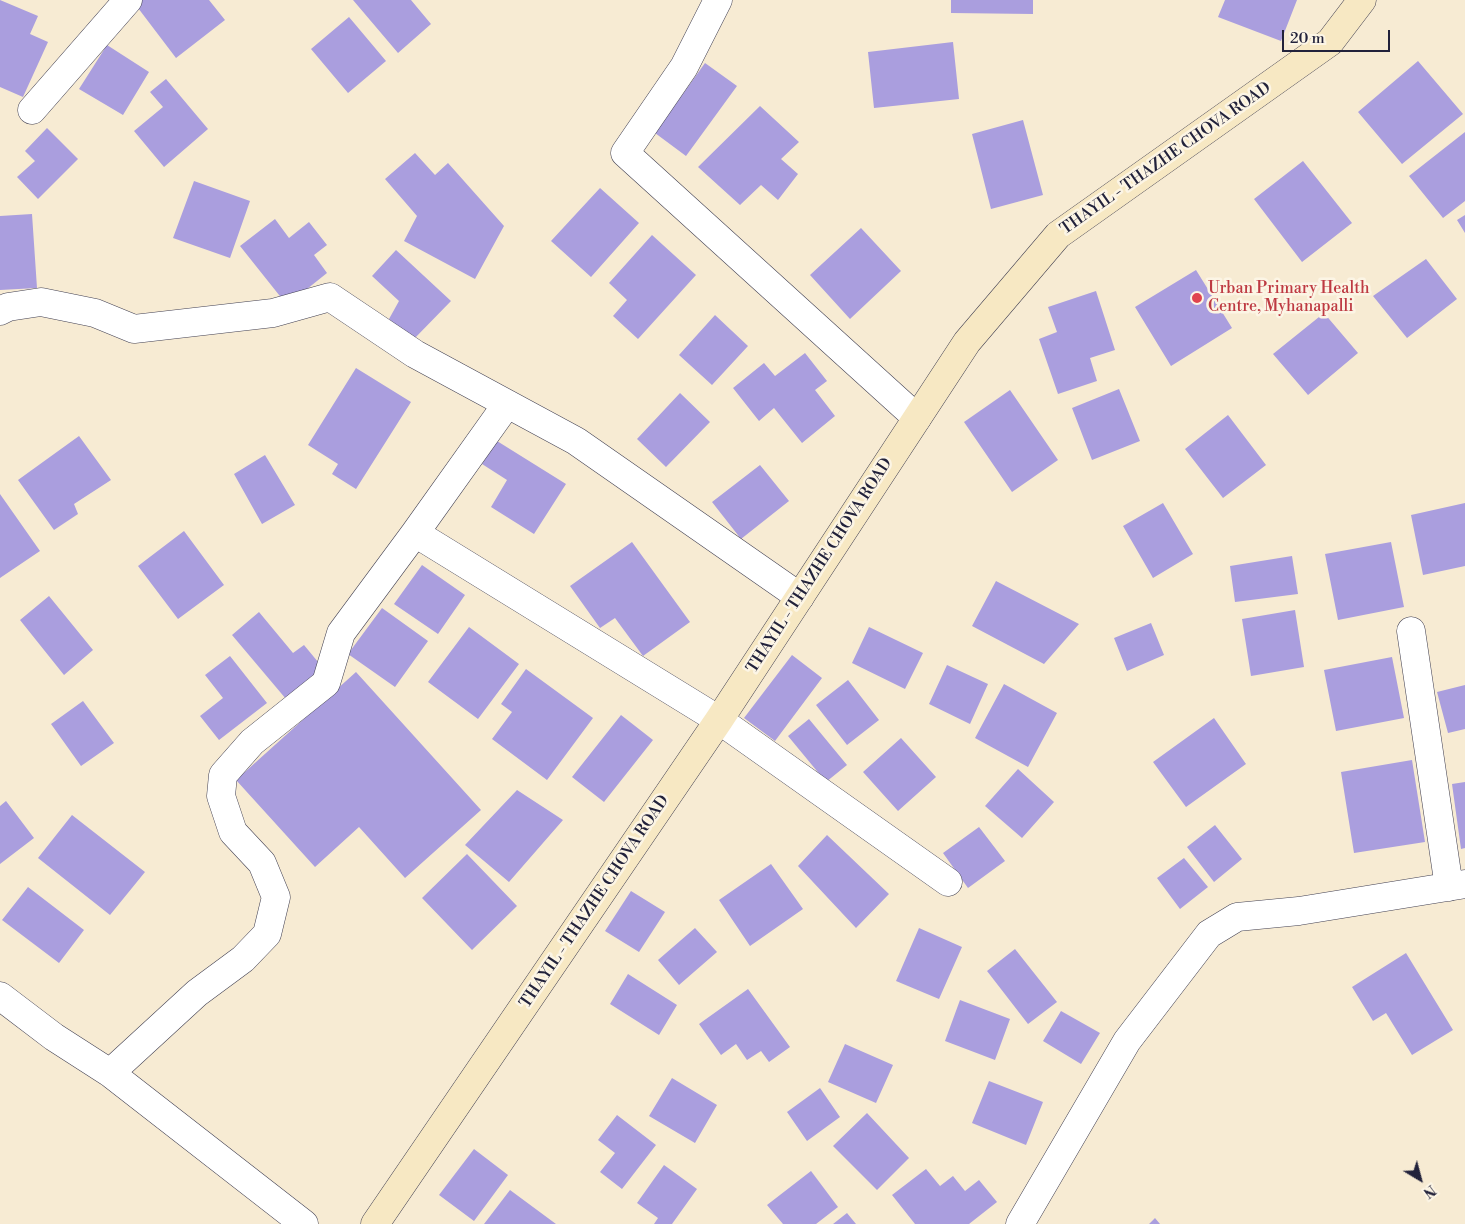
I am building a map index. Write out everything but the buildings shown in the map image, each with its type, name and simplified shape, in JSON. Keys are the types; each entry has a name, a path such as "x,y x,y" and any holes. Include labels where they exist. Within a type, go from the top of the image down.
{"street":[{"path":"32,110 128,0"},
{"path":"718,0 684,67 625,153 916,418"},
{"name":"THAYIL - THAZHE CHOVA ROAD","path":"375,1224 720,720 967,342 1058,235 1330,42 1362,0"},
{"path":"0,311 8,307 41,302 95,313 134,329 273,313 330,297 414,354 576,441 800,597"},
{"path":"110,1073 197,993 243,959 266,934 276,897 262,863 233,832 221,796 223,775 252,742 326,683 341,633 415,534 507,404"},
{"path":"415,534 720,720 948,882"},
{"path":"1020,1224 1126,1041 1209,934 1237,917 1299,911 1457,886 1411,631"},
{"path":"0,996 54,1037 110,1073 304,1224"}],"place":[{"name":"Urban Primary Health Centre, Myhanapalli","path":"1197,298"}]}
